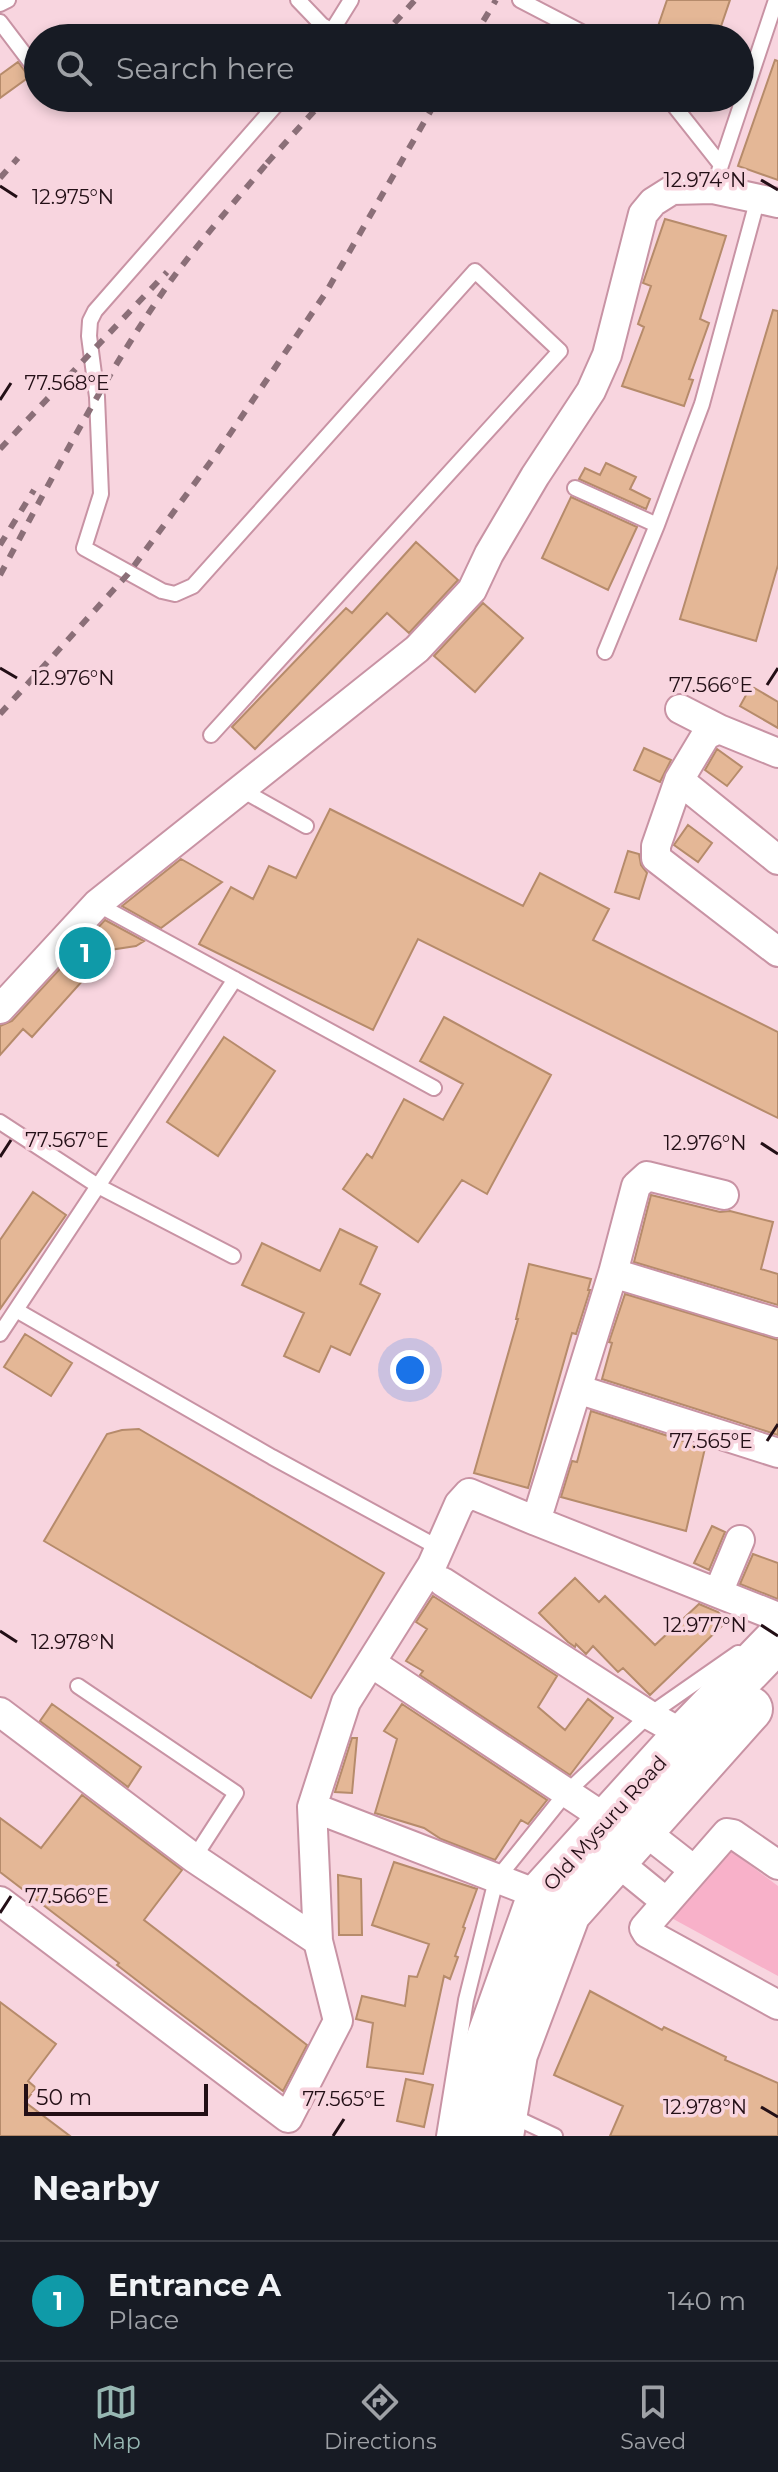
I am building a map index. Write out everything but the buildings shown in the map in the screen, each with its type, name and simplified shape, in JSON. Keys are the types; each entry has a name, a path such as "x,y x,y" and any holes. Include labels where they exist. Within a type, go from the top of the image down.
{"main road":[{"name":"Old Mysuru Road","path":"493,2128 485,2049 540,1895 622,1837 667,1725 778,1639"},
{"name":"Old Mysuru Road","path":"493,2128 515,2054 568,1913 622,1837 778,1677"}],"street":[{"path":"0,1009 97,904 417,649 472,590 503,528 591,391 607,355 643,214 653,202 672,190 717,177 768,200"},
{"path":"680,709 778,753"},
{"path":"719,729 706,735 679,780 656,846 656,858 778,952"},
{"path":"679,780 778,860"},
{"path":"536,1521 613,1273 636,1186 647,1176 724,1195"},
{"path":"613,1273 778,1323"},
{"path":"577,1389 778,1453"},
{"path":"0,1901 288,2118 338,2021 318,1941 312,1807 346,1702 432,1565 459,1504 469,1493 778,1617"},
{"path":"718,1593 740,1540"},
{"path":"443,1582 667,1725"},
{"path":"382,1670 566,1793 622,1837 694,1870"},
{"path":"0,1712 194,1858 318,1941"},
{"path":"312,1807 540,1895"},
{"path":"778,1865 730,1833 725,1835 644,1928 647,1933 778,2005"},
{"path":"622,1837 665,1901"}],"lane":[{"path":"0,4 8,0"},
{"path":"298,0 321,24"},
{"path":"336,24 351,0"},
{"path":"520,0 566,24"},
{"path":"754,66 776,0"},
{"path":"0,22 24,54"},
{"path":"211,735 560,351 475,271 193,586 175,594 162,591 84,548 101,494 90,321 95,311 270,112"},
{"path":"677,112 717,177"},
{"path":"717,177 739,112"},
{"path":"605,652 702,404 768,200"},
{"path":"575,488 657,525"},
{"path":"240,789 306,826"},
{"path":"97,904 434,1088"},
{"path":"0,1334 235,979"},
{"path":"0,1122 98,1186 233,1256"},
{"path":"16,1310 272,1457 439,1548"},
{"path":"444,2136 466,2000 496,1880 566,1793 667,1725 778,1626"},
{"path":"78,1686 236,1793 194,1858"},
{"path":"493,2128 555,2136"}],"shaded area":[{"path":"727,1848 778,1886 778,1976 666,1915"}],"railway":[{"path":"394,24 415,0"},
{"path":"481,24 496,0"},
{"path":"267,163 313,112"},
{"path":"0,714 128,574 217,453 325,294 430,112"},
{"path":"0,575 82,424 148,314 184,263 273,156"},
{"path":"0,178 18,158"},
{"path":"0,449 167,272"},
{"path":"0,545 34,490"}],"place":[{"name":"Entrance A","path":"85,953"}]}
